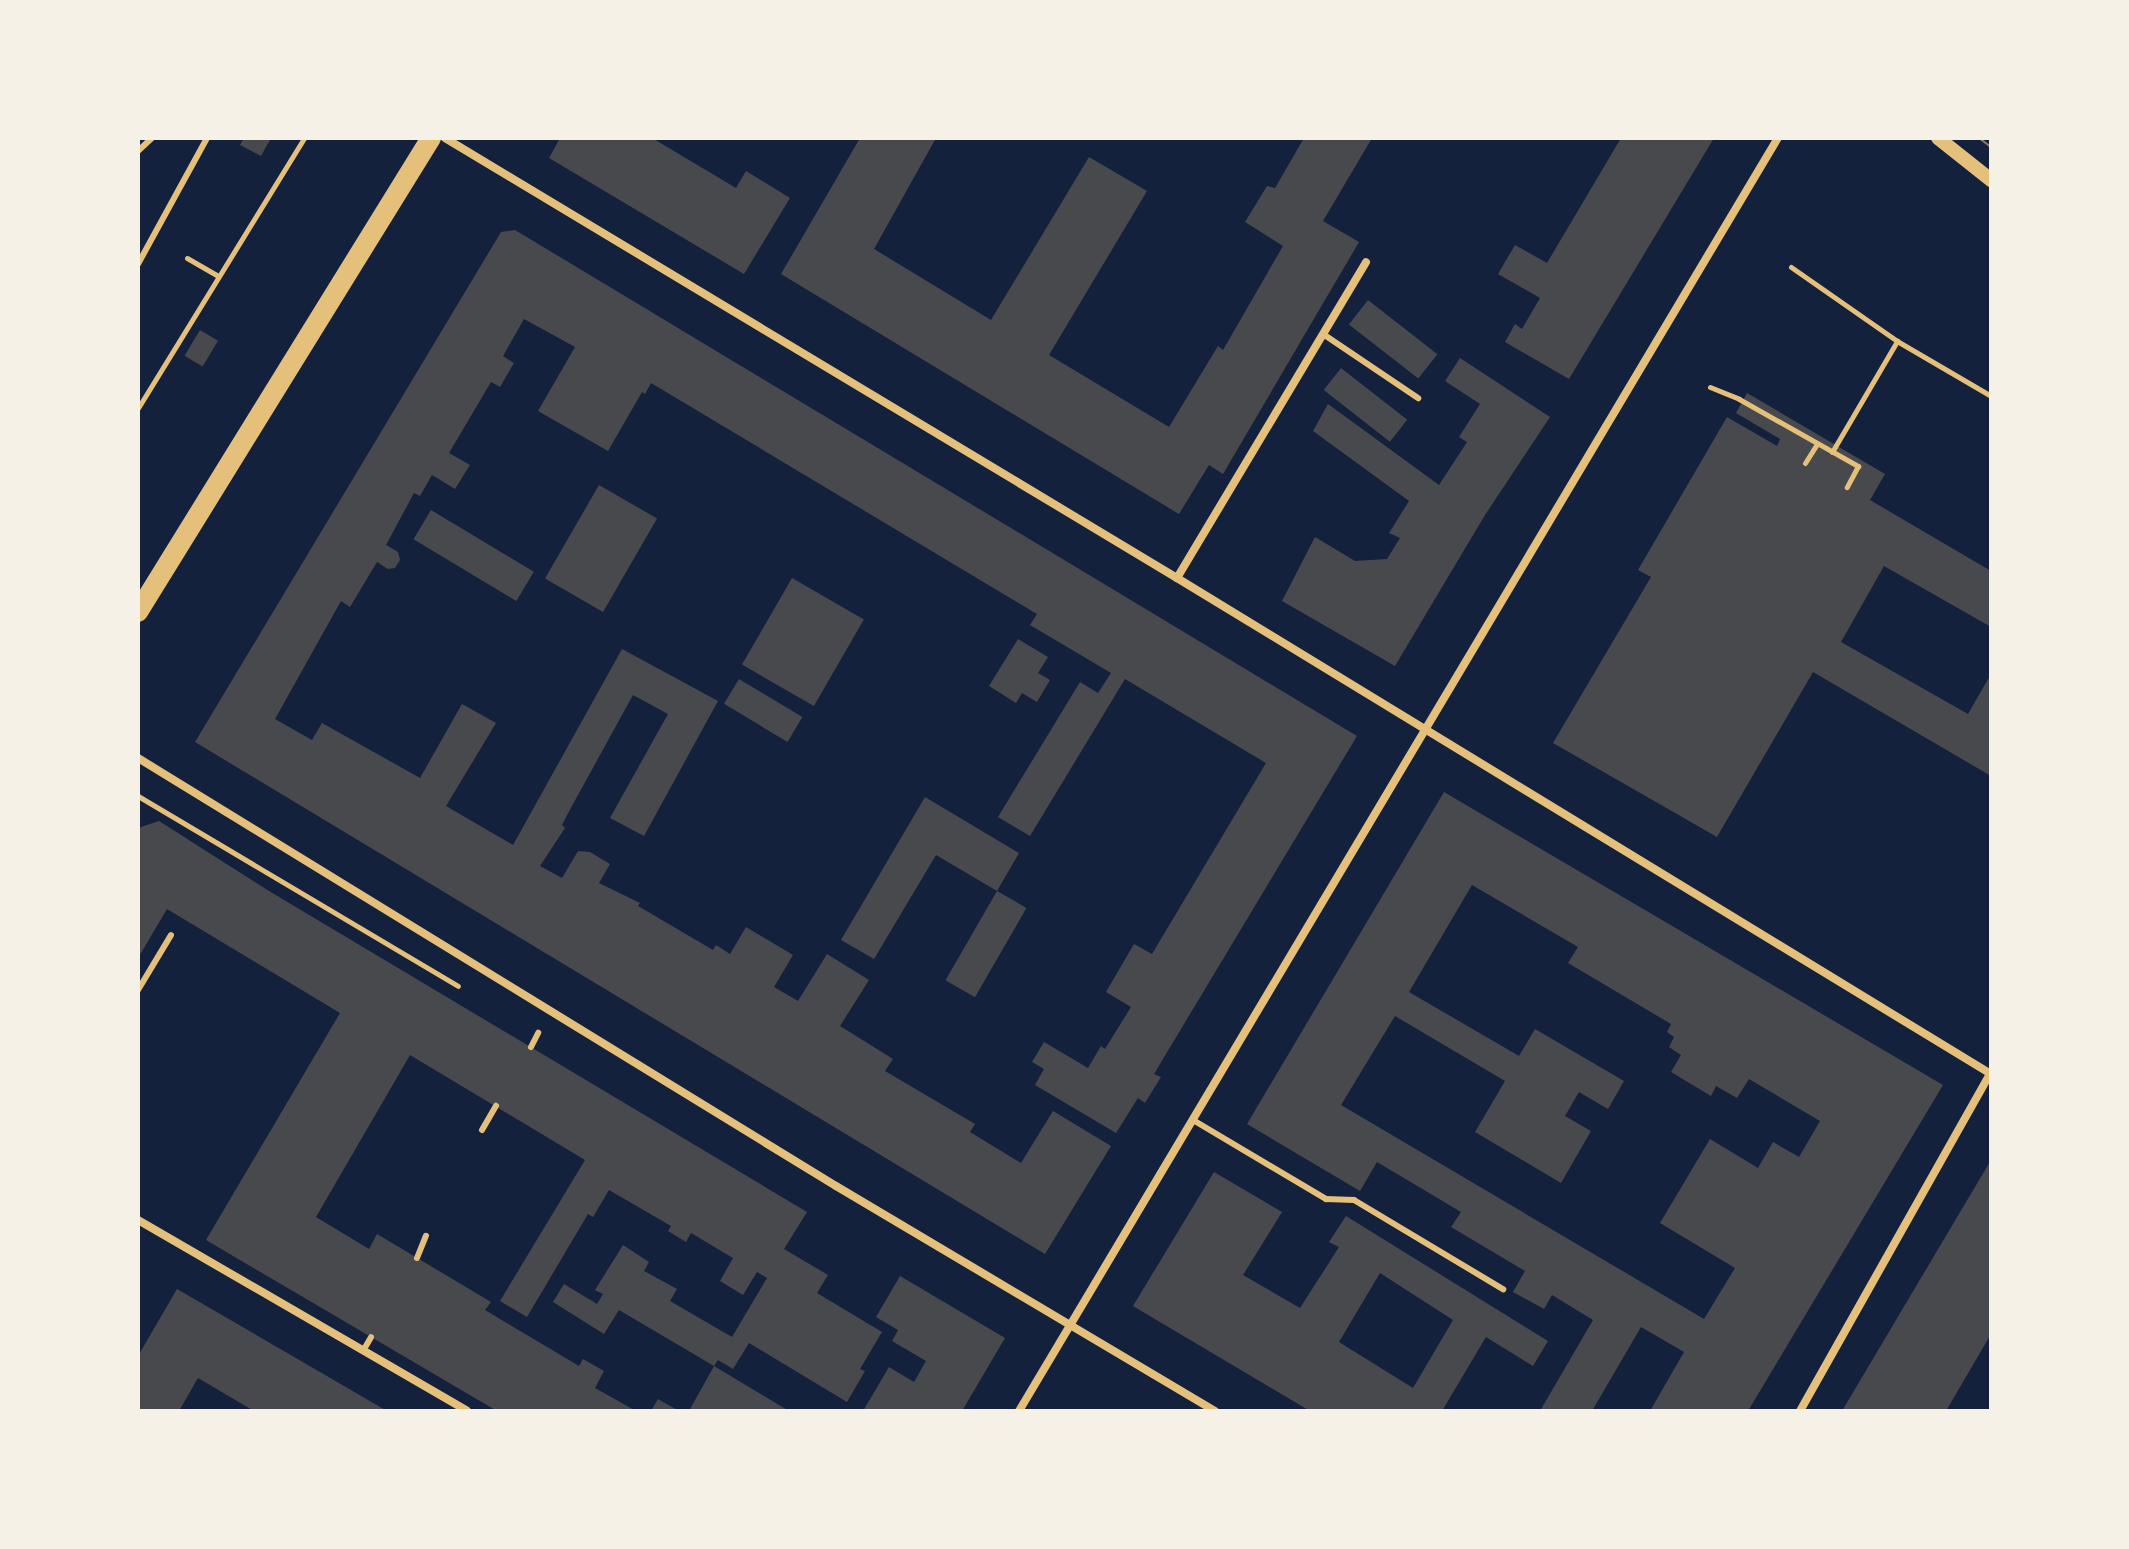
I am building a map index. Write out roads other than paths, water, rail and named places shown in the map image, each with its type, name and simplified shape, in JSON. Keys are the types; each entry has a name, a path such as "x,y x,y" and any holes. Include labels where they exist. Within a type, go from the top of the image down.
{"main road":[{"path":"138,612 431,138"}],"street":[{"path":"445,138 1991,1073 1800,1411"},
{"path":"1019,1411 1778,138"},
{"path":"1938,138 1991,180"},
{"path":"1177,578 1366,262"},
{"path":"138,758 464,960 1215,1411"},
{"path":"138,1220 467,1411"}],"lane":[{"path":"138,151 152,138"},
{"path":"138,264 207,138"},
{"path":"1323,334 1418,398"},
{"path":"138,990 171,935"},
{"path":"531,1047 538,1033"},
{"path":"482,1130 496,1106"},
{"path":"1193,1120 1326,1199 1354,1200 1503,1289"},
{"path":"417,1258 426,1236"},
{"path":"363,1351 371,1337"}],"tram line":[{"path":"1979,138 1991,147"}]}
